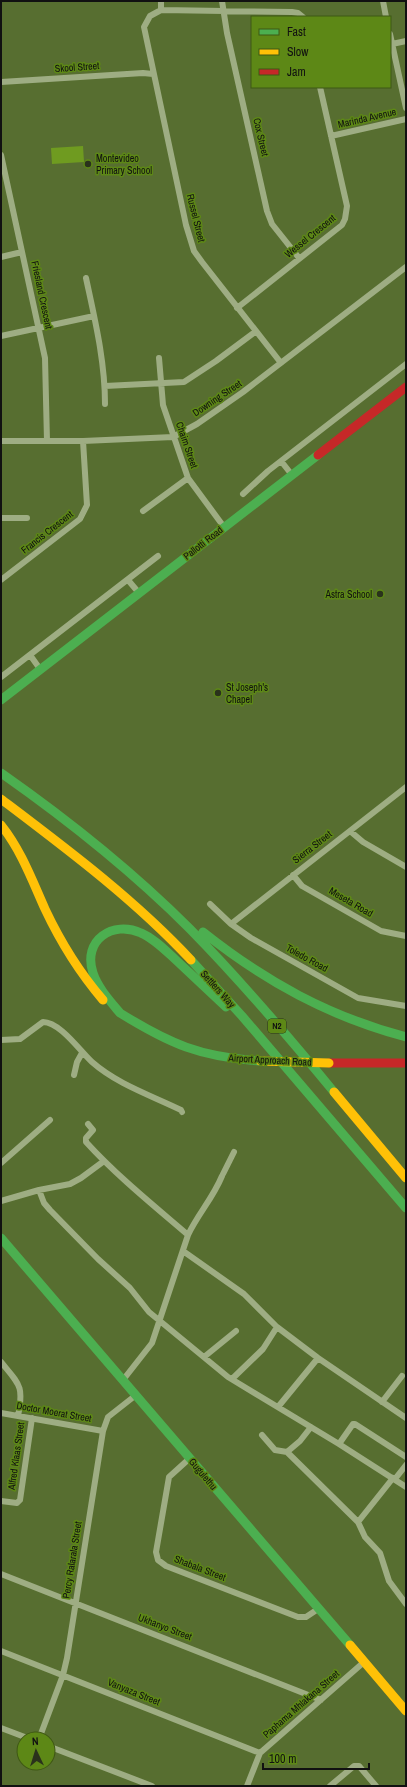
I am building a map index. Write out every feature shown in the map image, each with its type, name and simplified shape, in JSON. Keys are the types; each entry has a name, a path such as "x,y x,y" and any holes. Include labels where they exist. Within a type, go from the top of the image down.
{"main road":[{"name":"Pallotti Road","path":"1,700 406,387"},
{"name":"Settlers Way","path":"1,773 76,828 139,881 195,934 239,981 406,1178"},
{"name":"Settlers Way","path":"1,799 75,854 142,912 209,978 406,1208"},
{"name":"Airport Approach Road","path":"1,825 12,839 71,960 90,987 106,1004 120,1013 159,1036 185,1048 210,1056 260,1062 406,1064"},
{"path":"139,881 228,952 279,986 311,1003 344,1017 406,1037"},
{"path":"120,1013 109,1000 96,979 91,968 90,957 93,946 101,936 116,929 127,928 140,932 158,944 271,1049"},
{"name":"Gugulethu","path":"1,1238 406,1711"}],"street":[{"path":"161,1 161,10"},
{"name":"Cox Street","path":"222,1 267,211 272,224 299,258"},
{"path":"383,1 386,16"},
{"path":"154,74 144,27 150,16 161,10 292,12 298,13 302,16"},
{"path":"391,39 406,108"},
{"path":"392,44 406,41"},
{"name":"Skool Street","path":"1,82 143,73 154,74"},
{"name":"Russel Street","path":"154,74 191,243 202,262 255,332 281,363"},
{"name":"Wessel Crescent","path":"237,308 342,225 345,218 347,206 320,88"},
{"name":"Marinda Avenue","path":"331,136 406,119"},
{"name":"Friesland Crescent","path":"1,155 3,178 22,252 45,358 47,441"},
{"path":"1,257 22,252"},
{"name":"Downing Street","path":"1,441 83,441 173,437 197,424 243,392 406,267"},
{"path":"86,278 100,344 105,386 105,404"},
{"path":"1,336 94,316"},
{"path":"105,386 184,382 189,380 255,332"},
{"name":"Chaim Street","path":"159,358 162,401 188,478 224,527"},
{"path":"243,494 281,461 406,364"},
{"name":"Francis Crescent","path":"1,580 80,519 83,514 87,505 83,441"},
{"path":"281,461 292,476"},
{"path":"143,511 188,478"},
{"path":"1,518 27,518"},
{"path":"1,678 158,556"},
{"path":"128,580 139,593"},
{"path":"30,655 40,669"},
{"name":"Sierra Street","path":"231,924 406,787"},
{"path":"350,831 363,842 406,867"},
{"name":"Meseta Road","path":"293,875 302,886 381,931 406,936"},
{"name":"Toledo Road","path":"210,904 231,924 251,938 358,998 406,1006"},
{"path":"1,1040 20,1040 43,1022 49,1023 61,1031 82,1053 116,1080 181,1110 182,1112"},
{"path":"74,1075 77,1062 82,1053"},
{"path":"1,1163 50,1120"},
{"path":"88,1124 93,1130 86,1138 86,1142 132,1188 188,1235"},
{"path":"123,1380 150,1348 188,1235 196,1219 215,1192 234,1152"},
{"path":"1,1201 76,1181 104,1161"},
{"path":"39,1190 44,1203 50,1210 98,1259 130,1288 135,1296 160,1322 232,1379 406,1486"},
{"path":"183,1251 244,1294 277,1327 318,1358 406,1418"},
{"path":"232,1379 262,1349 277,1327"},
{"path":"204,1357 236,1331"},
{"path":"278,1407 318,1358"},
{"path":"1,1362 16,1379 21,1390 18,1416"},
{"path":"382,1402 402,1376"},
{"name":"Percy Ralarala Street","path":"42,1731 63,1675 103,1431 107,1419 136,1395"},
{"name":"Doctor Moerat Street","path":"1,1413 103,1431"},
{"name":"Alfred Klaas Street","path":"1,1501 17,1504 20,1500 32,1418"},
{"path":"339,1444 353,1424 355,1424 406,1457"},
{"path":"287,1452 300,1441 311,1427"},
{"path":"262,1435 275,1450 287,1452 358,1522 365,1537 380,1554 389,1581 406,1604"},
{"name":"Shabala Street","path":"190,1458 169,1477 156,1552 158,1560 166,1566 298,1617 306,1617 318,1609"},
{"path":"358,1522 406,1465"},
{"name":"Ukhanyo Street","path":"1,1574 321,1700"},
{"name":"Vanyaza Street","path":"1,1650 260,1753"},
{"name":"Paphama Mhlakana Street","path":"247,1786 260,1753 364,1662"},
{"path":"1,1728 16,1734"},
{"path":"56,1749 152,1786"},
{"path":"330,1786 354,1766 360,1766 376,1786"}],"green space":[{"path":"83,146 84,162 52,164 51,148"}],"traffic: fast":[{"path":"1,700 318,455"},
{"path":"1,773 51,809 99,847 190,929 246,989 334,1092"},
{"path":"120,1013 98,984 93,973 91,961 92,951 96,942 102,936 111,931 120,929 141,933 156,942 226,1007"},
{"path":"203,932 250,967 274,982 324,1008 377,1029 406,1037"},
{"path":"191,960 242,1016 406,1208"},
{"path":"120,1013 170,1041 186,1047 220,1056 260,1061"},
{"path":"1,1238 350,1645"}],"traffic: slow":[{"path":"1,799 123,895 147,916 191,960"},
{"path":"1,825 31,876 57,934 78,968 103,1000"},
{"path":"260,1061 329,1063"},
{"path":"334,1092 406,1178"},
{"path":"350,1645 406,1711"}],"traffic: jam":[{"path":"318,455 406,387"},
{"path":"329,1063 406,1063"}],"place":[{"name":"Montevideo Primary School","path":"88,164"},
{"name":"Astra School","path":"380,594"},
{"name":"St Joseph's Chapel","path":"218,693"}]}
